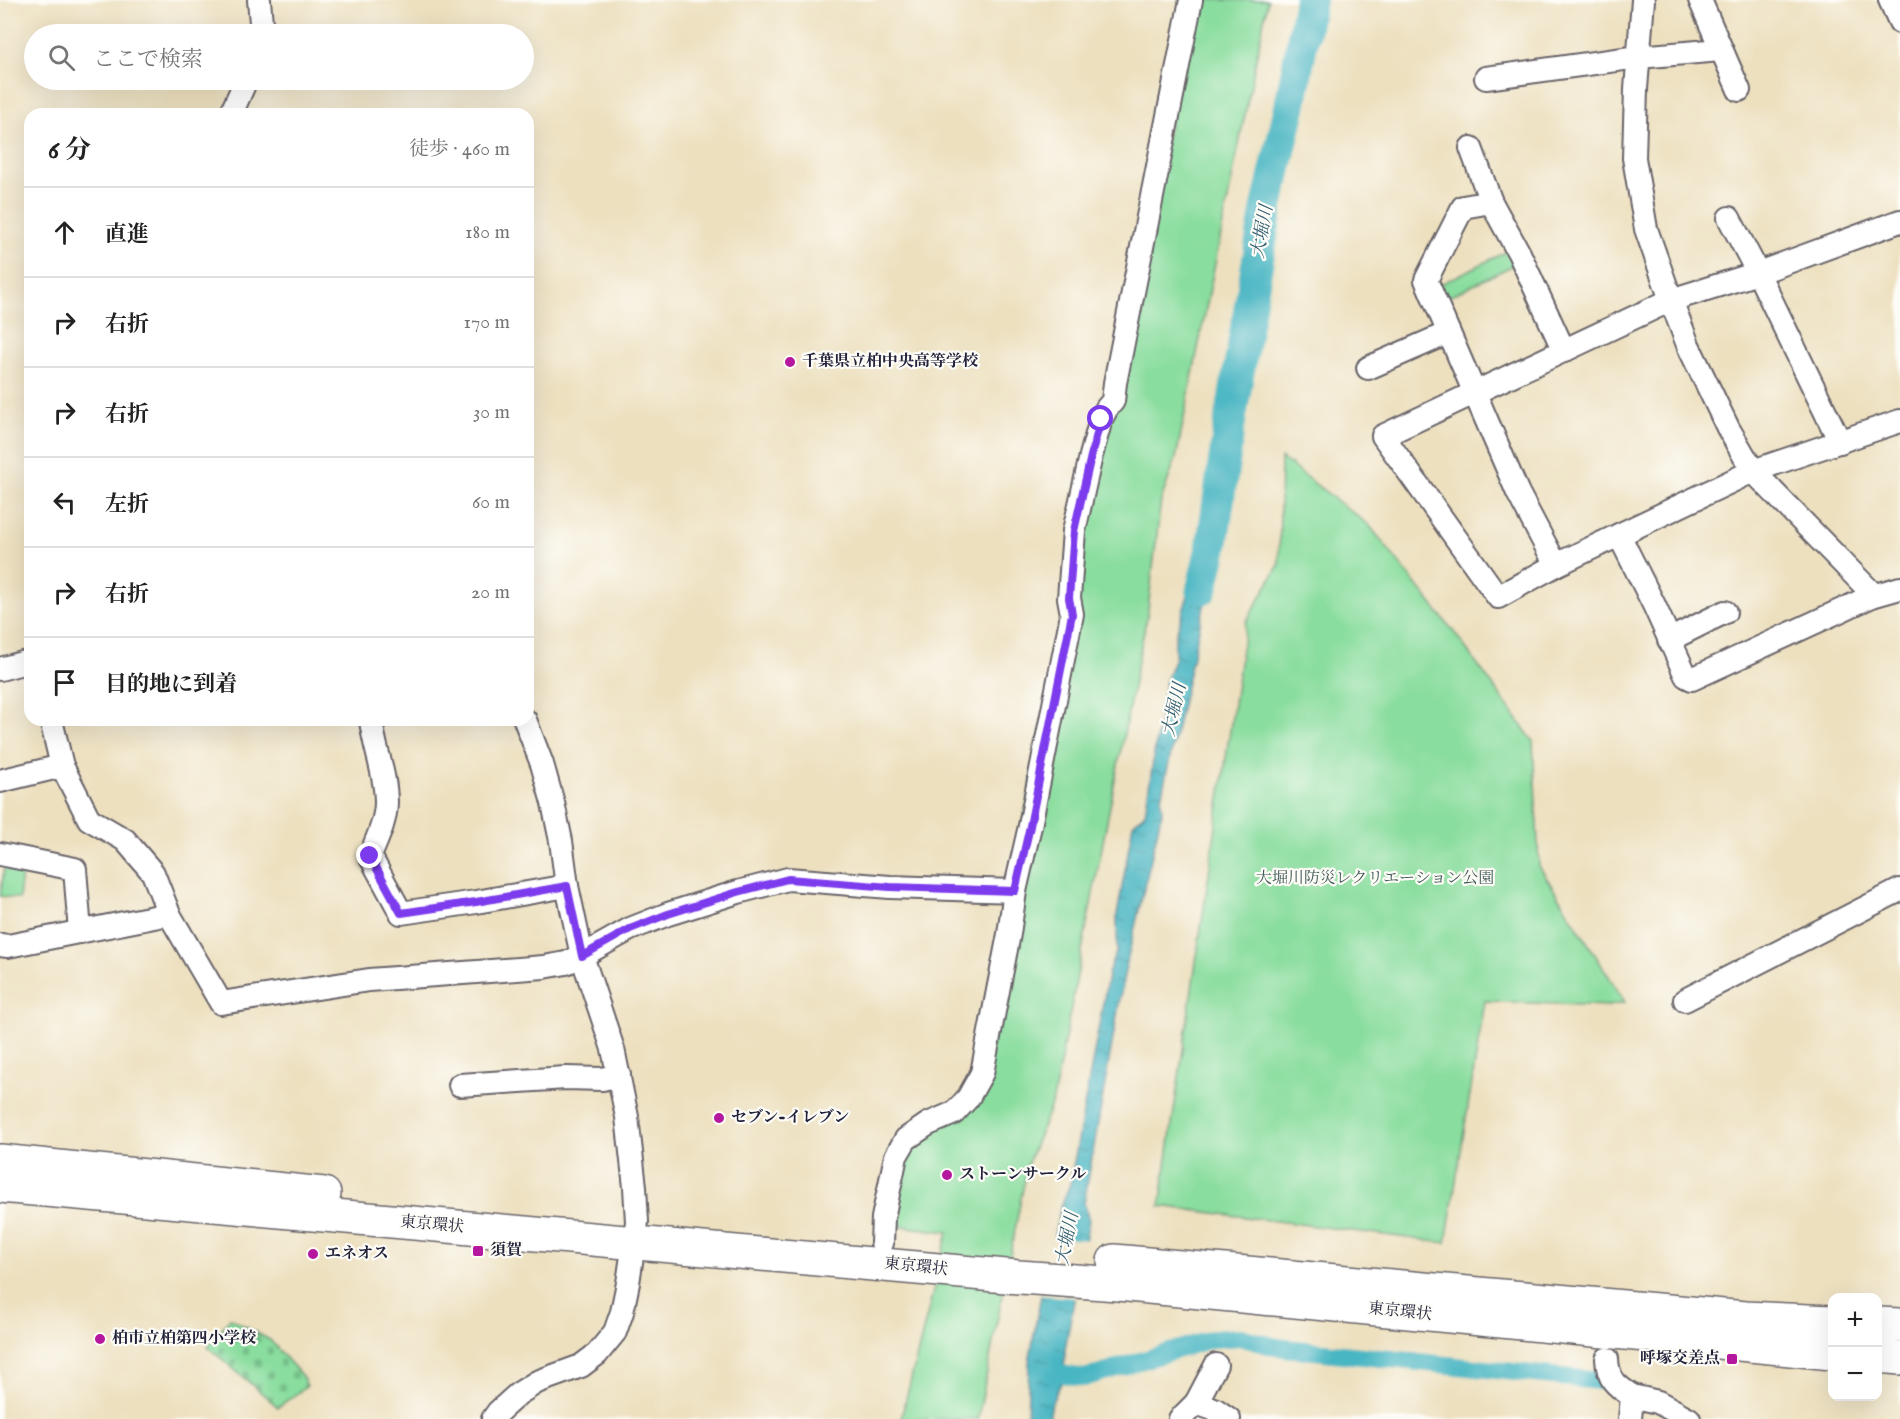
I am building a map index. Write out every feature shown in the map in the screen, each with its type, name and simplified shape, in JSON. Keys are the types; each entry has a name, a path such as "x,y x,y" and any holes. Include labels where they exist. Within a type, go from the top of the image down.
{"highway":[{"name":"東京環状","path":"0,1161 322,1194 635,1232 1007,1265 1746,1318 1828,1322"},
{"name":"東京環状","path":"0,1186 276,1212 882,1243 1007,1265"},
{"name":"東京環状","path":"1118,1272 1828,1352"},
{"path":"1882,1324 1900,1325"},
{"path":"1882,1356 1900,1358"}],"street":[{"path":"259,0 260,24"},
{"path":"882,1243 883,1218 896,1156 906,1139 928,1124 954,1113 968,1098 982,1073 1015,891 1072,614 1069,598 1074,531 1101,419 1113,401 1191,0"},
{"path":"1643,0 1635,100 1634,158 1646,229 1688,345 1728,428 1753,471 1870,591 1872,596"},
{"path":"1700,0 1739,90"},
{"path":"1890,0 1900,22"},
{"path":"1486,78 1638,57 1721,50"},
{"path":"234,108 242,90"},
{"path":"1471,148 1491,202 1519,253 1564,351"},
{"path":"1491,202 1463,207 1426,280 1518,493 1556,565"},
{"path":"1729,219 1758,273 1840,442"},
{"path":"1900,221 1758,273 1671,300 1383,436 1498,597 1556,565 1753,471 1900,421"},
{"path":"1368,368 1449,333"},
{"path":"1619,535 1686,676 1692,679 1872,596 1900,588"},
{"path":"1670,640 1725,612"},
{"path":"0,669 24,663"},
{"path":"52,726 62,766 89,819 125,840 153,873 169,914 221,1003 369,980 544,967 566,963 630,929 668,914 788,879 890,887 1015,891"},
{"path":"371,726 386,803 382,825 370,856 401,913 567,886"},
{"path":"493,1419 518,1394 537,1382 580,1366 597,1354 615,1332 628,1283 635,1232 634,1174 619,1075 613,1049 582,956 553,803 542,764 527,726"},
{"path":"0,781 62,766"},
{"path":"0,854 75,869 80,932"},
{"path":"1685,1000 1900,890"},
{"path":"0,945 8,946 169,914"},
{"path":"460,1085 602,1078 619,1075"},
{"path":"1607,1359 1608,1373 1617,1386 1632,1396 1658,1402 1689,1419"},
{"path":"1179,1419 1196,1403 1216,1365"},
{"path":"1630,1419 1632,1396"},
{"path":"1196,1403 1216,1410 1229,1419"}],"green space":[{"path":"1197,0 1268,0 1176,458 1161,500 1148,610 1053,1100 1028,1163 978,1419 901,1419 948,1232 891,1225 902,1158 917,1139 966,1110 1079,540"},
{"path":"1514,248 1522,261 1436,303 1430,289"},
{"name":"大堀川防災レクリエーション公園","path":"1281,458 1369,525 1457,636 1533,741 1539,866 1625,1002 1609,1006 1485,1001 1446,1243 1160,1206 1246,622 1279,565"},
{"path":"5,864 23,866 19,899 0,896"},
{"path":"230,1318 270,1340 302,1376 307,1386 278,1407 208,1347"}],"water":[{"path":"1203,547 1217,549 1161,798 1162,812 1125,970 1084,1203 1089,1220 1065,1349 1064,1377 1052,1402 1049,1419 1027,1419 1029,1363 1038,1310 1060,1209 1070,1184 1109,970 1117,950 1117,915 1133,824 1145,813 1165,684 1175,657 1175,637"}],"pier":[{"path":"1051,1237 1089,1240 1078,1298 1038,1295"}],"waterway":[{"name":"大堀川","path":"1202,589 1212,546 1229,427 1267,207 1290,107 1310,0"},
{"path":"1046,1371 1084,1378 1212,1339 1240,1337 1276,1347 1600,1381"}],"place":[{"name":"千葉県立柏中央高等学校","path":"790,362"},
{"name":"セブン-イレブン","path":"719,1118"},
{"name":"ストーンサークル","path":"947,1175"},
{"name":"須賀","path":"478,1251"},
{"name":"エネオス","path":"313,1254"},
{"name":"柏市立柏第四小学校","path":"100,1339"},
{"name":"呼塚交差点","path":"1732,1359"}],"route":[{"path":"370,856 401,913 567,886 582,956 630,929 668,914 788,879 890,887 1015,891 1072,614 1069,598 1074,531 1101,419"}]}
